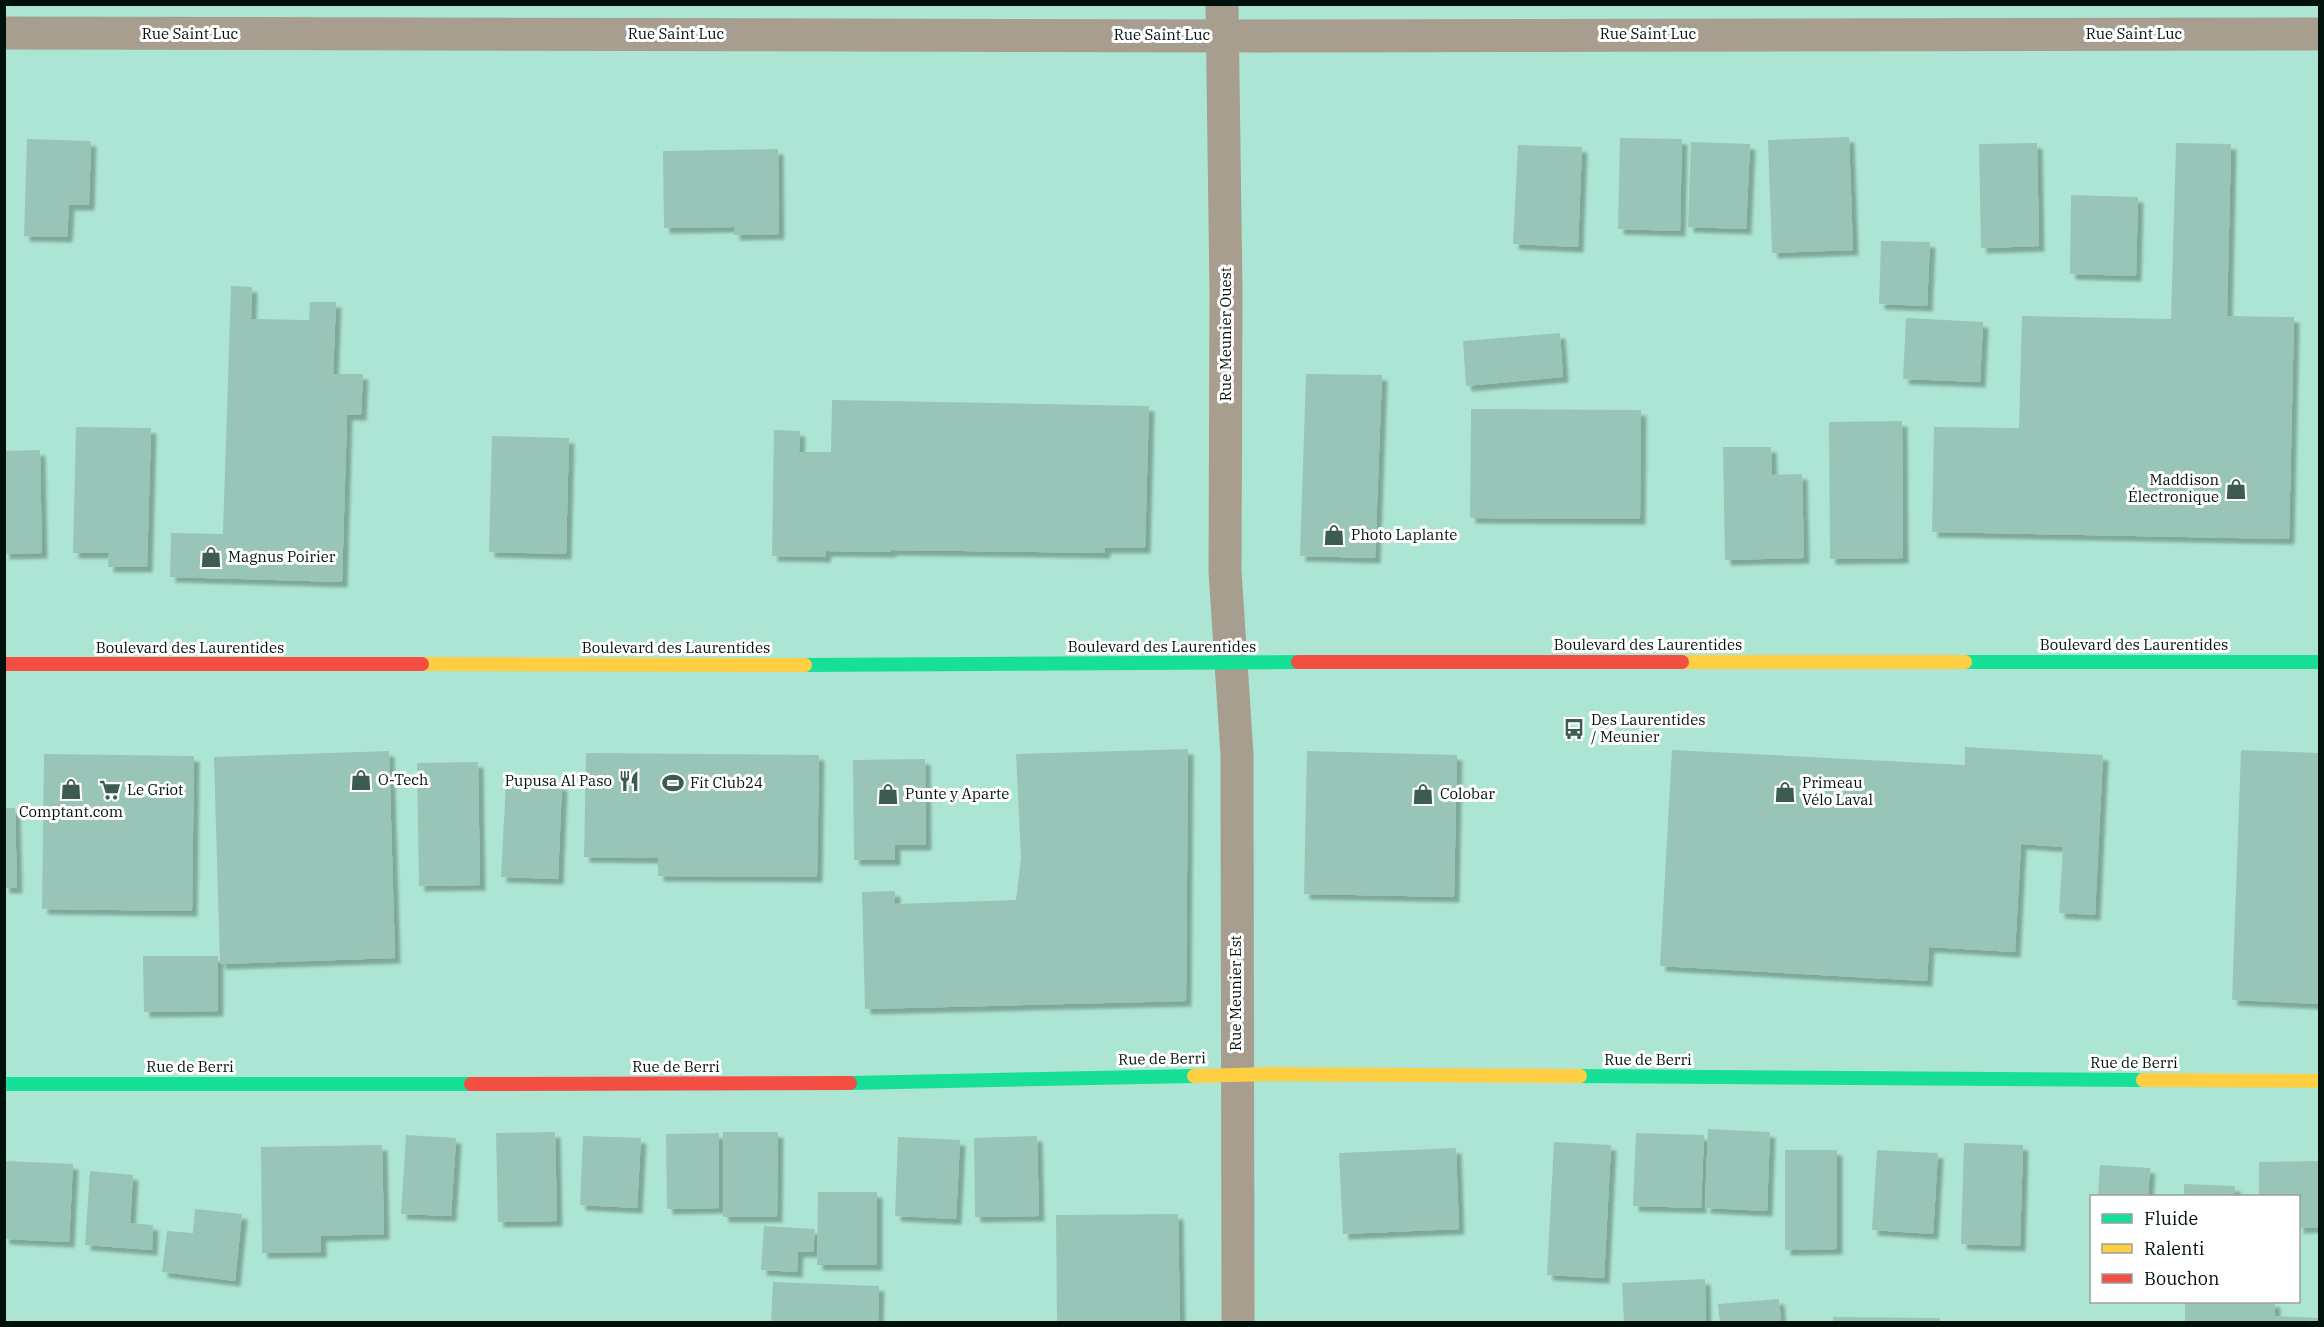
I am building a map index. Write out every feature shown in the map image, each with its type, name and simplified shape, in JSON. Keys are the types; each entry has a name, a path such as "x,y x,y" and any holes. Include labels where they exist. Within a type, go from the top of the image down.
{"main road":[{"name":"Boulevard des Laurentides","path":"4,664 974,665 2319,662"},
{"name":"Rue de Berri","path":"4,1084 782,1084 1236,1075 1474,1074 2319,1080"}],"street":[{"name":"Rue Saint Luc","path":"4,33 1223,20 2319,34"},
{"name":"Rue Meunier Ouest","path":"1223,20 1226,292 1225,571 1231,663"},
{"name":"Rue Meunier Est","path":"1231,663 1237,755 1238,1323"}],"building":[{"path":"1849,137 1853,250 1772,253 1768,140"},
{"path":"1620,138 1682,139 1680,231 1618,229"},
{"path":"27,139 91,141 89,205 69,205 67,237 24,236"},
{"path":"1691,142 1750,144 1746,229 1688,227"},
{"path":"2037,143 2039,246 1981,248 1979,144"},
{"path":"2176,143 2231,144 2227,316 2294,317 2289,539 1932,532 1934,427 2019,428 2022,316 2171,319"},
{"path":"1518,145 1582,147 1578,247 1513,244"},
{"path":"778,149 779,234 734,235 735,227 664,228 663,151"},
{"path":"2071,195 2138,197 2136,276 2070,274"},
{"path":"1881,241 1930,242 1927,306 1879,304"},
{"path":"231,286 252,287 251,319 309,320 310,302 336,302 333,374 363,374 361,415 347,415 342,582 170,577 171,533 223,534"},
{"path":"1906,318 1983,322 1980,382 1903,379"},
{"path":"1560,333 1563,377 1466,386 1463,341"},
{"path":"1306,374 1382,375 1375,558 1300,556"},
{"path":"832,400 1149,406 1145,548 1105,548 1105,553 890,550 891,552 826,551 825,557 772,556 774,430 800,431 799,452 831,452"},
{"path":"1471,409 1641,410 1640,519 1470,518"},
{"path":"1902,421 1903,558 1830,559 1829,422"},
{"path":"76,427 151,428 147,567 108,567 109,553 73,553"},
{"path":"492,436 569,438 566,554 489,552"},
{"path":"1723,447 1771,447 1772,475 1802,474 1804,558 1725,560"},
{"path":"40,450 42,553 4,554 4,451"},
{"path":"1965,747 2103,755 2095,915 2059,913 2063,847 2021,844 2015,952 1929,947 1927,981 1660,966 1672,750 1965,765"},
{"path":"1188,749 1186,1001 865,1009 862,892 895,891 895,904 1016,900 1021,858 1016,754"},
{"path":"2241,750 2320,753 2320,1004 2232,1000"},
{"path":"389,751 395,958 220,964 214,757"},
{"path":"1307,751 1457,755 1454,897 1304,894"},
{"path":"586,753 819,755 817,877 658,876 658,858 584,857"},
{"path":"44,754 194,756 192,911 42,909"},
{"path":"925,759 926,845 895,845 895,860 854,860 853,760"},
{"path":"478,762 480,885 419,886 417,763"},
{"path":"506,783 562,785 558,879 501,877"},
{"path":"4,808 15,808 17,888 4,888"},
{"path":"143,956 218,956 218,1011 144,1012"},
{"path":"1708,1129 1770,1132 1767,1211 1705,1208"},
{"path":"555,1132 557,1221 498,1222 496,1133"},
{"path":"723,1132 778,1132 777,1217 723,1217"},
{"path":"719,1133 719,1208 667,1209 666,1134"},
{"path":"1636,1133 1704,1135 1701,1208 1633,1206"},
{"path":"406,1135 456,1138 451,1216 401,1214"},
{"path":"583,1136 641,1138 637,1208 580,1205"},
{"path":"1037,1136 1039,1216 975,1217 974,1138"},
{"path":"898,1137 960,1140 956,1219 895,1216"},
{"path":"1554,1142 1611,1145 1604,1278 1547,1275"},
{"path":"1964,1143 2023,1145 2020,1246 1961,1244"},
{"path":"382,1145 384,1234 321,1236 321,1252 262,1253 261,1147"},
{"path":"1456,1148 1459,1229 1343,1234 1339,1153"},
{"path":"1785,1150 1837,1150 1837,1249 1785,1250"},
{"path":"1877,1150 1938,1153 1933,1234 1872,1230"},
{"path":"5,1161 73,1164 69,1242 4,1239"},
{"path":"2320,1161 2320,1227 2300,1228 2300,1195 2259,1195 2259,1162"},
{"path":"2100,1165 2150,1168 2148,1195 2098,1195"},
{"path":"90,1171 133,1175 130,1223 153,1225 152,1250 85,1245"},
{"path":"2184,1184 2235,1186 2235,1195 2184,1195"},
{"path":"818,1192 877,1192 877,1265 817,1265"},
{"path":"195,1209 242,1214 235,1281 162,1272 167,1231 193,1233"},
{"path":"1178,1214 1180,1322 1057,1322 1056,1215"},
{"path":"764,1226 815,1229 813,1252 798,1252 797,1272 761,1270"},
{"path":"1705,1279 1706,1322 1624,1322 1622,1283"},
{"path":"773,1282 879,1286 878,1322 771,1322"},
{"path":"1779,1299 1781,1322 1720,1322 1718,1304"},
{"path":"2185,1303 2275,1303 2275,1316 2320,1318 2320,1322 2185,1322"},
{"path":"1833,1317 1940,1318 1940,1322 1833,1322"}],"traffic: fast":[{"path":"805,665 1298,662"},
{"path":"1965,662 2320,662"},
{"path":"850,1083 1194,1076"},
{"path":"1580,1076 2143,1080"},
{"path":"4,1084 471,1084"}],"traffic: slow":[{"path":"1682,662 1965,662"},
{"path":"422,664 805,665"},
{"path":"1194,1076 1272,1074 1580,1076"},
{"path":"2143,1080 2320,1081"}],"traffic: jam":[{"path":"1298,662 1682,662"},
{"path":"4,664 422,664"},
{"path":"471,1084 850,1083"}],"place":[{"name":"Maddison Électronique","path":"2236,489"},
{"name":"Photo Laplante","path":"1334,535"},
{"name":"Magnus Poirier","path":"211,557"},
{"name":"Des Laurentides / Meunier","path":"1574,729"},
{"name":"O-Tech","path":"361,780"},
{"name":"Pupusa Al Paso","path":"629,781"},
{"name":"Fit Club24","path":"673,783"},
{"name":"Comptant.com","path":"71,789"},
{"name":"Le Griot","path":"110,790"},
{"name":"Primeau Vélo Laval","path":"1785,792"},
{"name":"Punte y Aparte","path":"888,794"},
{"name":"Colobar","path":"1423,794"}]}
